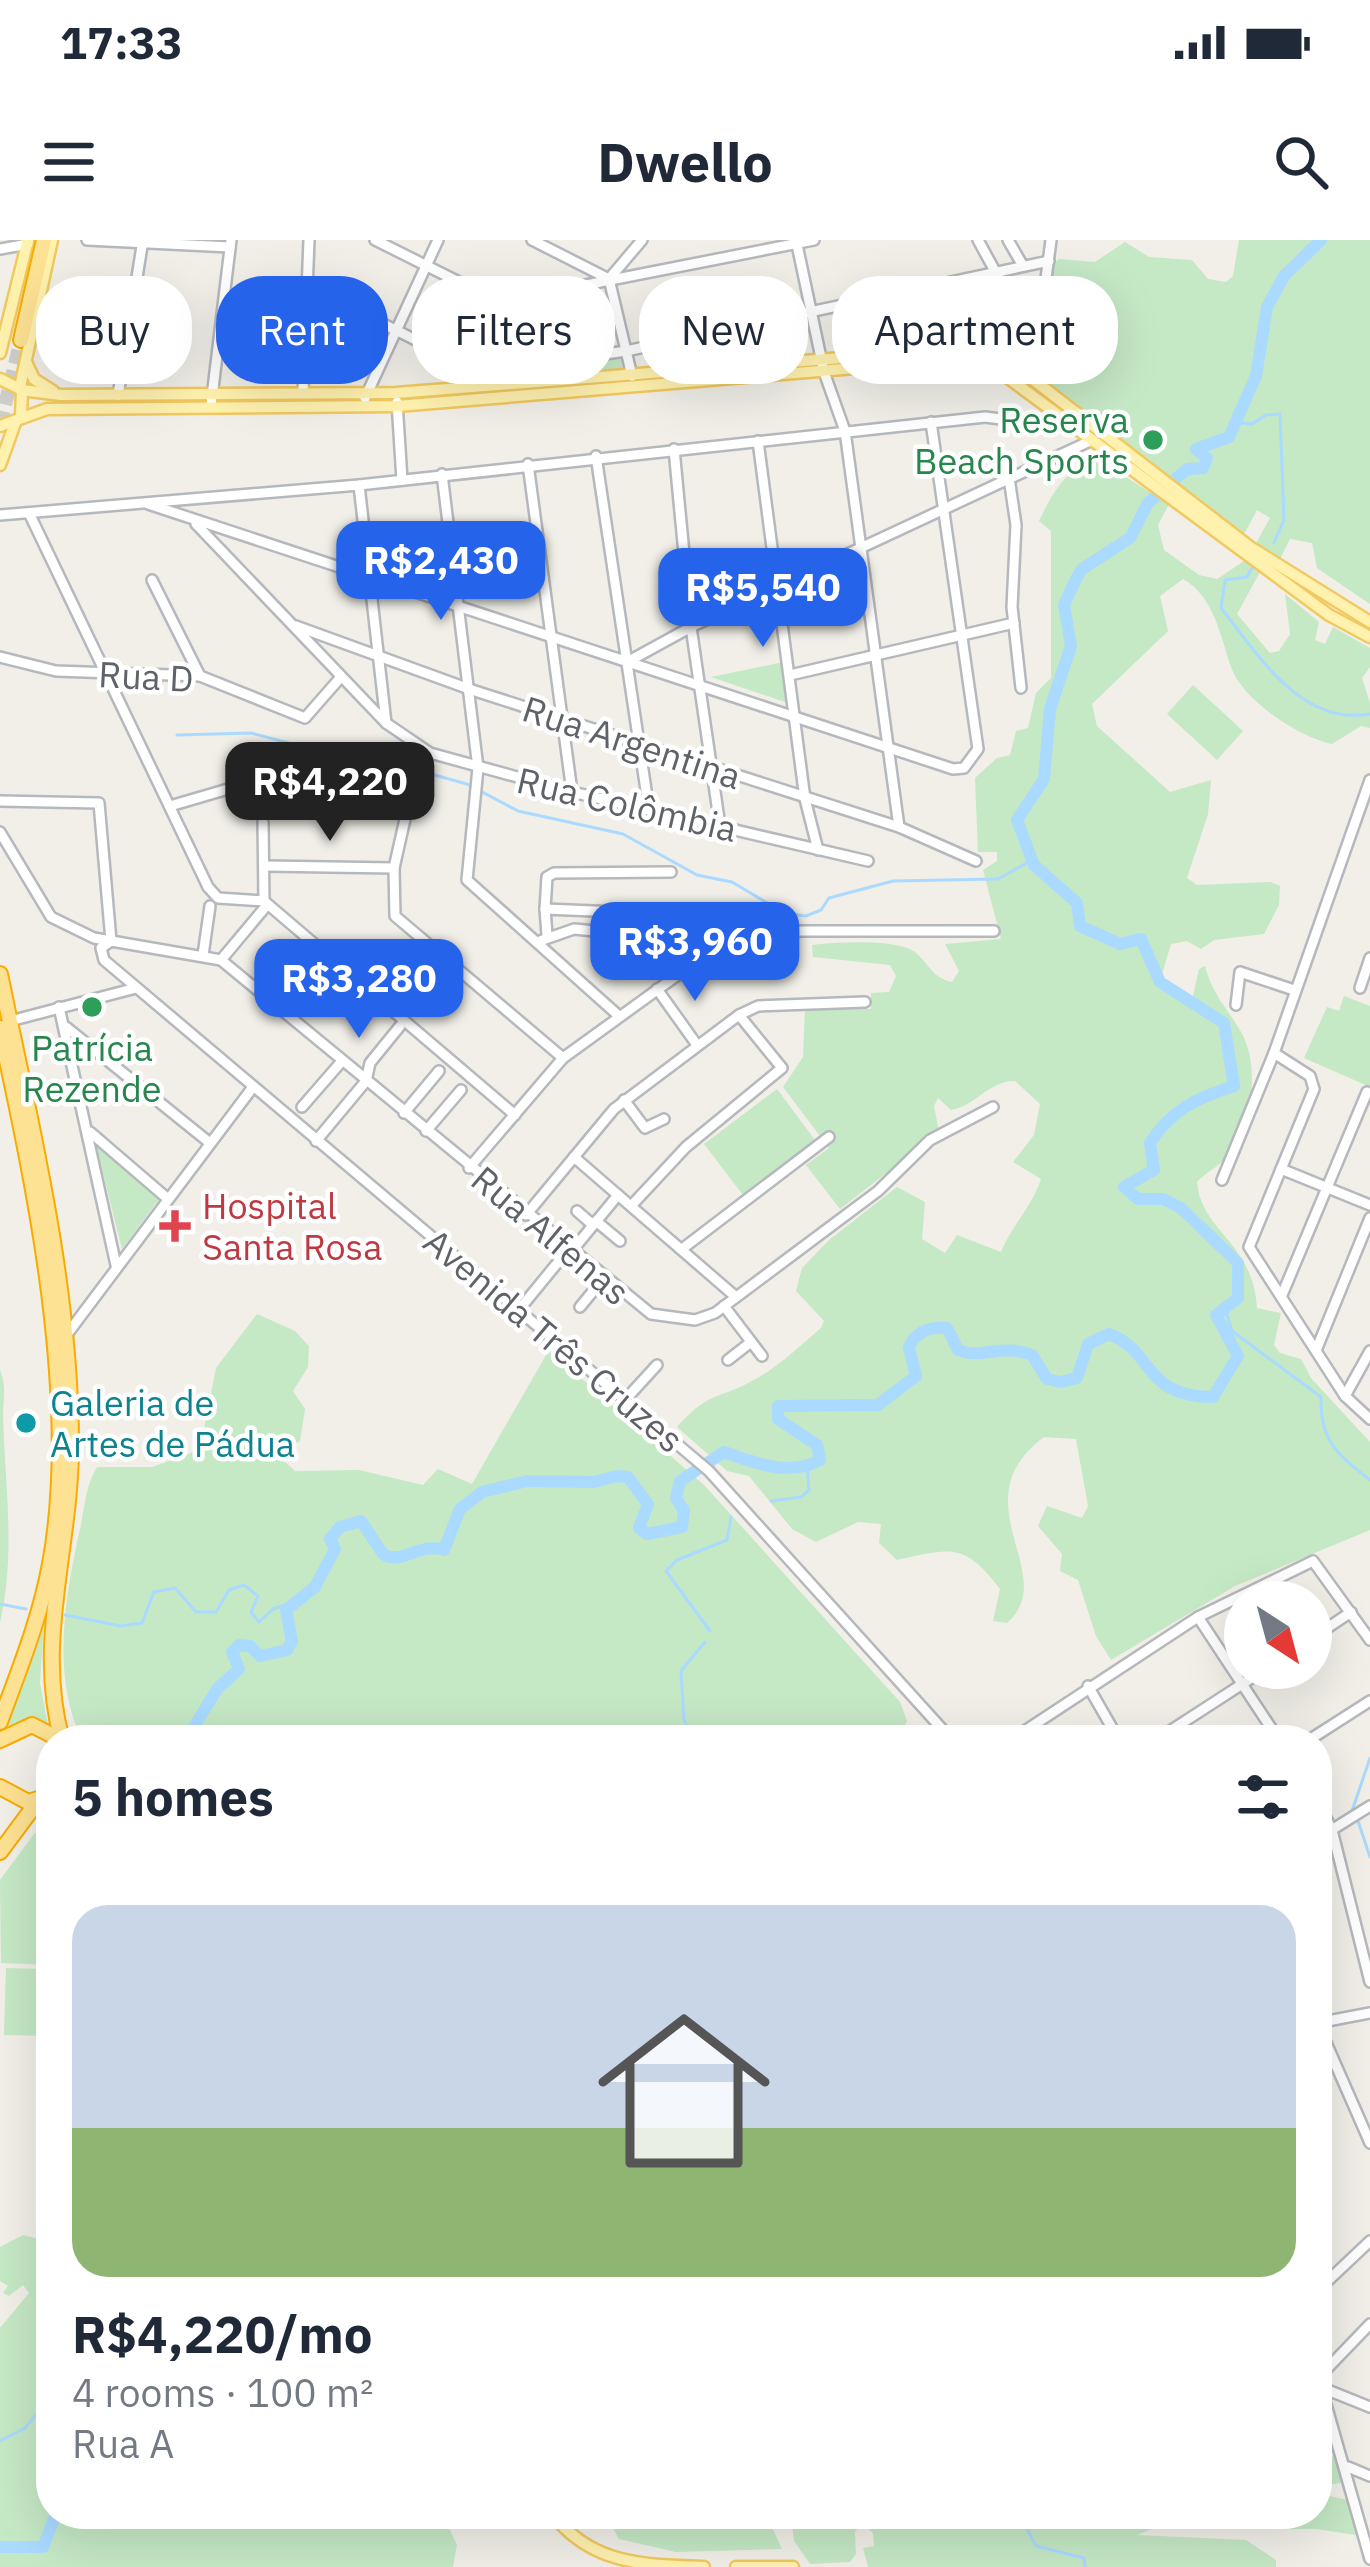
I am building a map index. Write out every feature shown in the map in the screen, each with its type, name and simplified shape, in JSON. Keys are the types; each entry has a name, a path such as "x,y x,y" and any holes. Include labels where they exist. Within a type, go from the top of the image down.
{"highway":[{"path":"16,339 38,241"},
{"path":"0,974 39,1233 58,1450 51,1562 39,1613 0,1722"},
{"path":"5,1024 52,1232 63,1340 71,1451 48,1653 57,1725"},
{"path":"0,1740 36,1727"},
{"path":"0,1787 19,1800 36,1799"},
{"path":"0,1852 36,1809"}],"main road":[{"path":"0,353 38,241"},
{"path":"0,465 26,405 21,388 38,241"},
{"path":"25,358 39,384 61,394"},
{"path":"808,366 964,359 1000,372 1150,484 1184,501 1370,622"},
{"path":"823,365 832,364"},
{"path":"397,399 639,376"},
{"path":"0,379 21,388 61,394 211,399 397,399 639,380"},
{"path":"1028,394 1033,384"},
{"path":"1039,384 1159,473 1184,501 1329,615 1370,637"},
{"path":"0,425 47,409 302,392 364,399"},
{"path":"569,2529 593,2552 643,2564 704,2567"},
{"path":"736,2567 793,2567"}],"street":[{"path":"87,240 230,243 211,399"},
{"path":"309,276 310,240"},
{"path":"375,240 444,276"},
{"path":"364,399 439,240"},
{"path":"532,240 603,276"},
{"path":"612,276 642,240"},
{"path":"615,278 814,240"},
{"path":"978,240 999,276"},
{"path":"1008,240 1023,266"},
{"path":"1047,276 1051,240"},
{"path":"0,249 38,241"},
{"path":"118,395 142,242"},
{"path":"796,242 823,365 845,431 899,826"},
{"path":"388,328 468,366 489,369 626,351 1049,261"},
{"path":"615,304 632,376"},
{"path":"302,392 303,384"},
{"path":"397,399 402,480"},
{"path":"0,514 358,485 932,422 1005,417 1073,428"},
{"path":"148,504 952,769 973,761 978,749 932,422"},
{"path":"758,441 805,799 818,850"},
{"path":"628,662 777,586 1090,442"},
{"path":"674,449 691,627 720,826"},
{"path":"596,456 649,810"},
{"path":"528,464 572,793"},
{"path":"442,474 478,768 466,880 619,1016"},
{"path":"1010,478 1016,525 1013,623 1021,688"},
{"path":"358,485 386,723"},
{"path":"29,513 218,898 266,903 515,1114"},
{"name":"Rua Colômbia","path":"192,520 340,678 386,723 421,748 572,793 868,861"},
{"path":"154,584 200,676"},
{"name":"Rua Argentina","path":"288,623 472,690 899,826 976,861"},
{"path":"790,675 1013,623"},
{"name":"Rua D","path":"0,657 56,670 108,675 153,670 200,676 305,718 340,678"},
{"path":"421,748 405,800 394,868 395,916 563,1058"},
{"path":"1222,1180 1274,1053 1370,780"},
{"path":"170,806 252,782 405,800"},
{"path":"0,801 99,803 111,940 82,934 42,908 0,832"},
{"path":"221,960 266,903 262,822"},
{"path":"265,866 394,868"},
{"path":"547,934 547,877 554,872 671,872"},
{"path":"203,955 210,906"},
{"path":"545,909 666,914"},
{"path":"537,942 547,934 574,929 721,943 801,931 994,931"},
{"name":"Rua Alfenas","path":"111,940 221,960 526,1215 572,1248 634,1305 659,1317 695,1320 724,1306 878,1191 930,1140 993,1107"},
{"name":"Avenida Três Cruzes","path":"111,940 103,945 101,956 136,988 709,1471 938,1725"},
{"path":"470,1168 563,1058 721,943"},
{"path":"1360,988 1370,958"},
{"path":"1236,1005 1240,972 1294,990"},
{"path":"5,1024 136,988"},
{"path":"657,989 697,1045"},
{"path":"526,1215 624,1100 739,1015 758,1006 865,1002"},
{"path":"59,1007 116,1266"},
{"path":"631,1206 686,1147 782,1069 739,1015"},
{"path":"316,1141 366,1081 370,1063 400,1026"},
{"path":"66,1027 210,1143"},
{"path":"1274,1053 1315,1084 1249,1247 1345,1396 1370,1419"},
{"path":"302,1107 342,1061"},
{"path":"404,1113 439,1071"},
{"path":"63,1340 253,1087"},
{"path":"426,1131 461,1090"},
{"path":"1282,1295 1367,1093"},
{"path":"624,1100 645,1127 664,1118"},
{"path":"90,1132 168,1199"},
{"path":"682,1250 829,1137"},
{"path":"574,1157 736,1298"},
{"path":"1281,1169 1370,1205"},
{"path":"518,1311 618,1195"},
{"path":"577,1211 620,1240"},
{"path":"1317,1348 1370,1218"},
{"path":"580,1306 603,1279"},
{"path":"724,1306 762,1356"},
{"path":"728,1360 751,1342"},
{"path":"1345,1396 1370,1351"},
{"path":"625,1400 657,1365"},
{"path":"1032,1725 1198,1617 1313,1561 1320,1564 1370,1640"},
{"path":"1332,1625 1351,1612"},
{"path":"1198,1617 1224,1657"},
{"path":"1088,1686 1110,1725"},
{"path":"1179,1725 1234,1689"},
{"path":"1245,1689 1270,1725"},
{"path":"1332,1726 1370,1701"},
{"path":"1332,1829 1370,1806"},
{"path":"1332,1834 1370,1982"},
{"path":"1332,2019 1370,2012"},
{"path":"1332,2056 1370,2143"},
{"path":"1332,2277 1370,2241"},
{"path":"1332,2368 1365,2337 1370,2324"},
{"path":"1332,2386 1370,2407"},
{"path":"1332,2417 1370,2559"},
{"path":"1348,2467 1370,2476"}],"green space":[{"path":"1239,240 1370,240 1370,604 1317,568 1312,543 1290,539 1278,563 1255,545 1270,518 1257,510 1243,536 1046,384 1118,384 1118,276 1051,276 1052,265 1059,259 1095,262 1125,242 1149,257 1192,260 1208,279 1226,282 1233,276"},
{"path":"615,355 620,355 623,370 615,371"},
{"path":"1089,454 1169,504 1158,525 1164,550 1199,575 1217,579 1247,559 1261,570 1237,614 1270,653 1279,651 1290,634 1285,594 1319,622 1315,640 1325,644 1333,627 1370,648 1370,667 1362,678 1370,703 1370,728 1361,726 1332,744 1319,740 1274,716 1247,692 1231,667 1209,607 1183,579 1160,596 1168,631 1092,704 1097,726 1170,792 1211,780 1208,814 1187,878 1197,885 1271,882 1280,886 1279,905 1264,934 1214,940 1201,949 1187,941 1171,944 1160,981 1192,1000 1199,969 1205,966 1241,1032 1251,1062 1251,1096 1242,1130 1226,1158 1197,1182 1201,1199 1246,1267 1257,1308 1281,1313 1274,1345 1280,1353 1301,1359 1311,1378 1370,1442 1370,1530 1247,1581 1224,1581 1224,1593 1111,1660 1096,1636 1078,1580 1060,1571 1062,1554 1038,1526 1047,1506 1082,1518 1088,1506 1076,1439 1044,1437 1020,1462 1009,1487 1009,1512 1024,1583 1021,1604 1007,1623 993,1621 1000,1589 966,1556 944,1552 897,1560 879,1543 881,1524 858,1522 816,1542 792,1529 749,1476 727,1471 677,1427 705,1402 769,1371 821,1328 824,1321 796,1291 802,1268 829,1240 897,1187 925,1202 922,1239 945,1253 957,1235 1001,1252 1037,1189 1041,1179 1013,1162 1034,1135 1040,1104 1015,1081 997,1085 951,1110 938,1098 934,1106 939,1132 840,1209 806,1165 829,1148 783,1087 803,1057 805,1008 871,1009 871,993 889,992 896,976 890,965 813,957 812,945 867,942 908,948 935,974 952,982 959,971 945,944 1001,939 983,870 997,861 997,852 978,852 975,778 997,758 1010,755 1016,731 1028,728 1036,693 1051,678 1051,531 1039,521 1067,477 1072,472 1077,478 1083,475"},
{"path":"784,662 791,704 711,677"},
{"path":"1193,685 1243,731 1217,760 1167,714"},
{"path":"1344,996 1370,1006 1370,1087 1304,1058 1327,1007 1339,1011"},
{"path":"777,1089 815,1140 743,1195 704,1144"},
{"path":"96,1145 159,1199 122,1249"},
{"path":"257,1314 295,1331 309,1346 308,1367 293,1391 305,1409 300,1441 291,1446 285,1462 295,1471 359,1470 423,1485 438,1469 472,1484 549,1350 705,1486 900,1702 905,1725 76,1725 66,1689 64,1636 70,1582 93,1475 97,1467 152,1467 191,1453 204,1429 216,1368"},
{"path":"0,1370 9,1545 0,1623"},
{"path":"44,1621 40,1683 48,1725 21,1722 4,1731"},
{"path":"36,1831 36,1964 1,1963 0,1880"},
{"path":"6,1968 36,1969 36,2036 4,2035"},
{"path":"23,2235 36,2238 36,2529 449,2529 457,2545 453,2567 0,2567 0,2328 29,2293 23,2285 9,2296 3,2293 8,2286 0,2281 0,2247"},
{"path":"1341,2456 1349,2481 1332,2484 1332,2457"},
{"path":"1332,2496 1348,2500 1356,2535 1316,2529 1332,2529"},
{"path":"613,2529 773,2529 782,2549 676,2552 619,2539"},
{"path":"793,2529 858,2529 856,2554 850,2562 810,2564 794,2541"},
{"path":"868,2529 1152,2529 1137,2535 1246,2540 1276,2560 1276,2567 868,2567 863,2548 874,2546"}],"waterway":[{"path":"195,1725 217,1689 239,1669 232,1652 239,1645 250,1646 260,1656 287,1650 292,1641 286,1610 315,1587 335,1549 330,1539 340,1527 361,1521 390,1557 444,1550 460,1509 482,1492 527,1481 594,1482 617,1476 628,1477 648,1504 639,1528 647,1534 682,1527 684,1511 676,1498 680,1481 724,1452 784,1468 820,1460 817,1445 778,1419 778,1406 878,1405 916,1376 909,1347 925,1331 947,1328 958,1350 967,1353 1032,1355 1047,1379 1061,1382 1077,1378 1088,1344 1109,1334 1135,1351 1173,1389 1213,1397 1238,1356 1216,1315 1238,1298 1238,1263 1181,1208 1163,1199 1138,1199 1124,1187 1154,1170 1150,1143 1167,1121 1197,1100 1234,1086 1224,1023 1160,982 1141,939 1120,944 1080,926 1077,903 1034,865 1017,820 1044,779 1050,709 1071,646 1064,605 1076,579 1082,569 1130,538 1148,503 1187,469 1203,468 1207,458 1196,449 1229,437 1256,376 1267,307 1284,276 1321,240"},
{"path":"1234,422 1252,424 1266,415 1280,414 1284,520 1274,543"},
{"path":"1253,566 1247,577 1225,580 1221,608 1251,646 1303,698 1345,715 1370,714"},
{"path":"177,735 251,733 378,767 411,769"},
{"path":"420,771 467,784 518,811 623,834 697,875 732,882 784,913 806,916 821,910 829,898 893,881 998,879 1032,860"},
{"path":"1224,1305 1232,1331 1321,1397 1327,1436 1370,1480"},
{"path":"771,1501 801,1497 809,1490 807,1467"},
{"path":"710,1631 666,1571 677,1560 727,1540 731,1517"},
{"path":"65,1615 121,1626 142,1623 154,1592 175,1588 196,1612 216,1612 229,1590 244,1585 258,1596 251,1612 259,1622 273,1609 294,1602"},
{"path":"0,1604 26,1609"},
{"path":"686,1725 681,1671 705,1642"},
{"path":"1352,1811 1370,1758"},
{"path":"1358,1821 1370,1857"},
{"path":"0,2441 25,2428 36,2415"},
{"path":"0,2547 43,2547 50,2529"},
{"path":"1027,2529 1036,2546 1084,2558 1085,2567"}],"tunnel":[{"path":"0,425 21,340"}],"place":[{"name":"Reserva Beach Sports","path":"1153,440"},
{"name":"Patrícia Rezende","path":"92,1007"},
{"name":"Hospital Santa Rosa","path":"175,1226"},
{"name":"Galeria de Artes de Pádua","path":"26,1423"}]}
